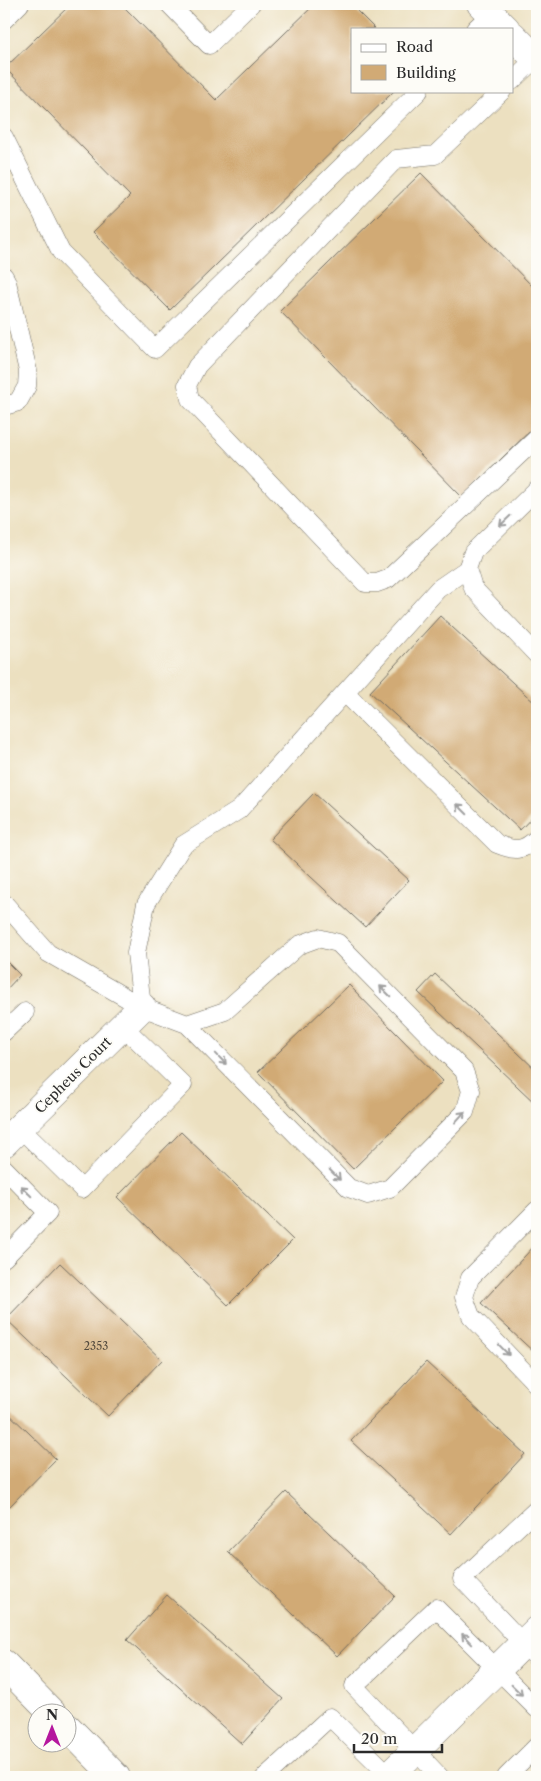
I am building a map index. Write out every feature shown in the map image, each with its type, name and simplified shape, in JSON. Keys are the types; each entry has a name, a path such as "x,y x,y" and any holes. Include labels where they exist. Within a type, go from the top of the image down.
{"street":[{"path":"514,37 536,59"},
{"name":"Cepheus Court","path":"12,1136 142,1007"},
{"path":"390,1777 497,1670 533,1644"},
{"path":"4,1664 43,1704"},
{"path":"78,1738 116,1777"}],"lane":[{"path":"4,20 20,4"},
{"path":"169,4 209,45 251,4"},
{"path":"514,79 536,59"},
{"path":"4,137 61,252 155,349 418,92"},
{"path":"501,92 435,156 413,156 396,159 197,366 187,385 190,399 365,583 376,583 388,579 537,438"},
{"path":"4,276 28,371 27,386 18,402 4,406"},
{"path":"142,1007 136,953 146,904 183,845 239,810 438,589 467,569 473,552 537,489"},
{"path":"467,569 473,588 537,655"},
{"path":"345,693 496,844 512,850 529,846 537,838"},
{"path":"4,904 48,953 142,1007 187,1024 349,1188 368,1195 390,1188 465,1112 471,1091 464,1071 338,943 318,938 299,945 226,1011 187,1024"},
{"path":"4,1032 25,1012"},
{"path":"12,1136 82,1189 183,1085 122,1026"},
{"path":"4,1168 48,1213 4,1258"},
{"path":"537,1210 470,1278 464,1297 471,1316 537,1385"},
{"path":"533,1644 462,1579 537,1508"},
{"path":"440,1777 354,1686 436,1608 537,1709"},
{"path":"265,1777 330,1717 390,1777"},
{"path":"506,1777 537,1746"}],"building":[{"path":"71,4 121,4 216,100 315,4 350,4 374,28 351,28 351,92 393,92 170,310 93,232 130,196 5,68"},
{"path":"421,173 537,291 537,424 462,497 280,311"},
{"path":"440,616 537,705 537,812 520,830 370,692"},
{"path":"314,793 409,880 365,927 270,839"},
{"path":"4,959 20,975 4,992"},
{"path":"435,974 537,1071 537,1105 418,992"},
{"path":"349,985 443,1081 353,1169 258,1072"},
{"path":"181,1132 293,1240 228,1305 117,1197"},
{"path":"537,1243 537,1355 481,1303"},
{"path":"60,1263 162,1360 108,1416 6,1319"},
{"path":"426,1362 525,1454 451,1534 351,1441"},
{"path":"4,1409 56,1459 8,1508 4,1504"},
{"path":"286,1492 395,1596 337,1656 228,1552"},
{"path":"167,1595 283,1699 242,1744 127,1640"}]}
